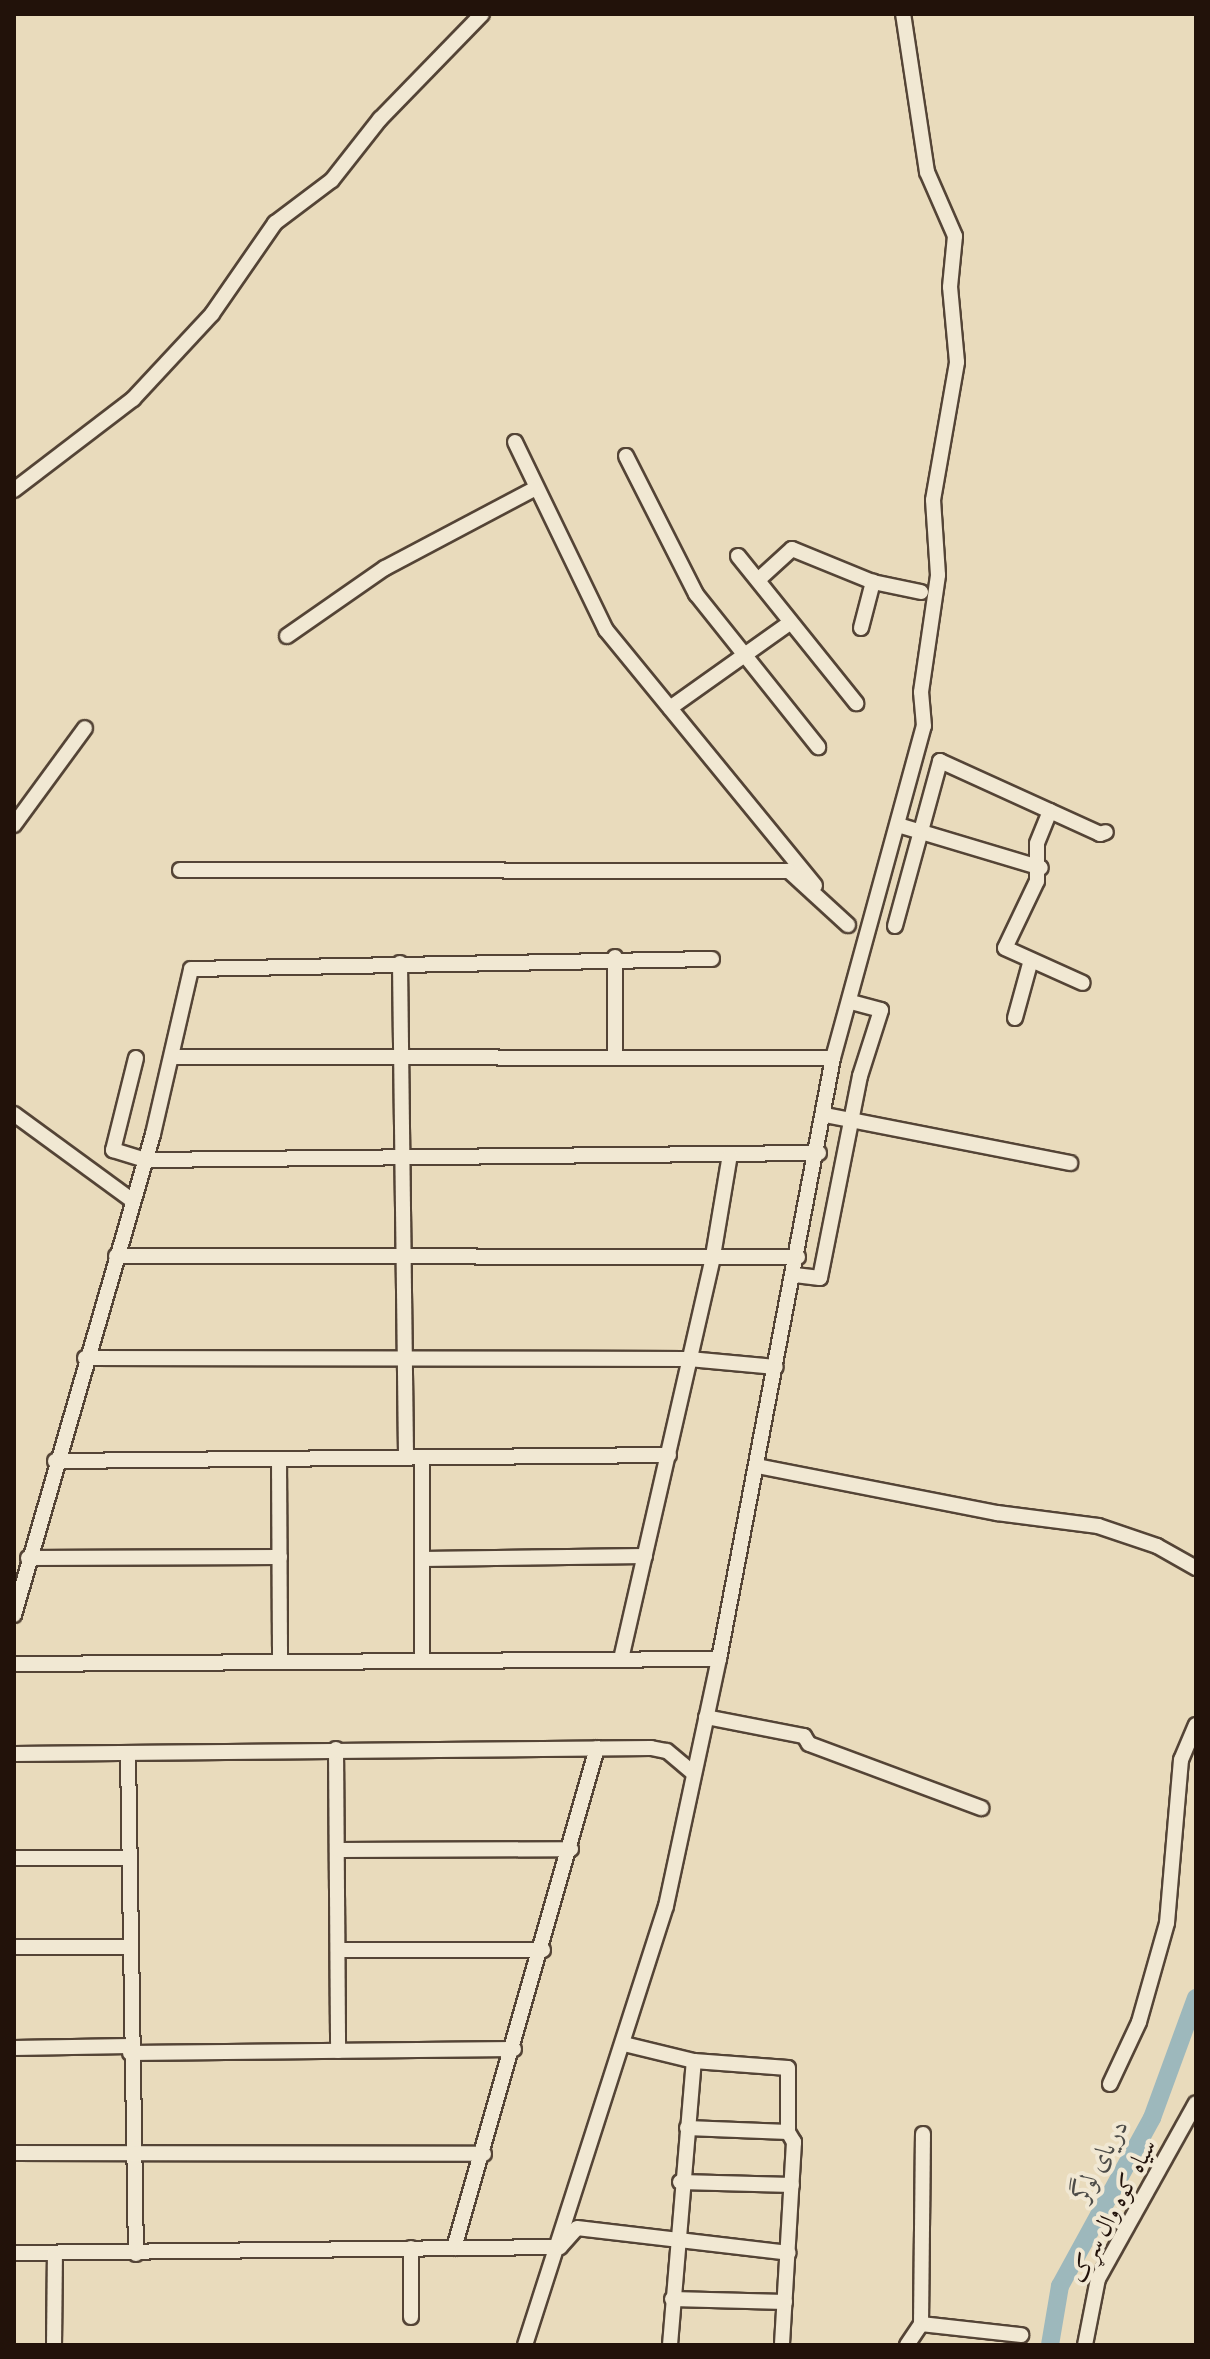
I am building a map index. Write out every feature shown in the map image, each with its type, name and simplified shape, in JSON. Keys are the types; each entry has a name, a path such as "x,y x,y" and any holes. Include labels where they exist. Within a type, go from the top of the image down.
{"street":[{"path":"14,490 133,399 212,314 275,223 332,180 380,119 482,14"},
{"path":"525,2345 560,2247 658,1937 693,1773 709,1718 719,1659 766,1469 776,1367 819,1153 833,1058 851,1002 924,726 921,692 938,575 933,500 958,344 950,287 955,236 927,172 903,14"},
{"path":"515,442 534,489 606,630 848,925"},
{"path":"626,456 696,594 818,747"},
{"path":"287,636 385,568 534,489"},
{"path":"758,580 792,549 873,582 921,592"},
{"path":"738,556 856,703"},
{"path":"861,628 873,582"},
{"path":"670,708 791,622"},
{"path":"14,825 85,728"},
{"path":"895,926 940,761 1050,811 1106,832"},
{"path":"1050,811 1037,844 1041,868 1005,948 1083,983"},
{"path":"898,825 1041,868"},
{"path":"180,870 789,871 867,940"},
{"path":"14,1615 55,1461 174,1057 191,969 615,957 712,959"},
{"path":"615,957 615,1057"},
{"path":"1015,1018 1031,960"},
{"path":"400,963 406,1458"},
{"path":"795,1275 820,1278 850,1119 881,1010 851,1002"},
{"path":"174,1057 833,1058"},
{"path":"136,1058 113,1150 145,1160 819,1153"},
{"path":"14,1114 133,1201"},
{"path":"825,1115 1070,1163"},
{"path":"621,1659 713,1256 730,1154"},
{"path":"116,1256 798,1257"},
{"path":"85,1358 689,1359 776,1367"},
{"path":"55,1461 669,1455"},
{"path":"422,1459 422,1657"},
{"path":"279,1460 280,1659"},
{"path":"766,1469 1098,1526 1157,1546 1196,1568"},
{"path":"422,1559 645,1556"},
{"path":"28,1558 280,1557"},
{"path":"14,1664 422,1657 719,1659"},
{"path":"709,1718 804,1736 809,1744 981,1808"},
{"path":"1110,2084 1139,2022 1167,1923 1181,1760 1196,1725"},
{"path":"14,1754 597,1748 667,1751 693,1773"},
{"path":"454,2248 543,1950 597,1748"},
{"path":"336,1749 338,2051"},
{"path":"128,1753 131,2154 136,2254"},
{"path":"338,1850 571,1849"},
{"path":"14,1858 128,1858"},
{"path":"14,1947 128,1947"},
{"path":"338,1950 543,1950"},
{"path":"624,2044 694,2061 788,2068 788,2132 794,2142 782,2345"},
{"path":"14,2048 514,2049"},
{"path":"670,2345 680,2182 694,2061"},
{"name":"سیاه کوه وال سړک","path":"1085,2345 1098,2279 1196,2103"},
{"path":"687,2128 788,2132"},
{"path":"907,2345 921,2324 923,2134"},
{"path":"14,2153 484,2154"},
{"path":"680,2182 792,2185"},
{"path":"14,2253 560,2247 577,2228 678,2244 789,2253"},
{"path":"411,2248 411,2317"},
{"path":"54,2345 55,2253"},
{"path":"672,2299 785,2302"},
{"path":"921,2324 1021,2335"}],"waterway":[{"name":"دریای لوگر","path":"1050,2345 1060,2286 1152,2118 1196,1998"}]}
